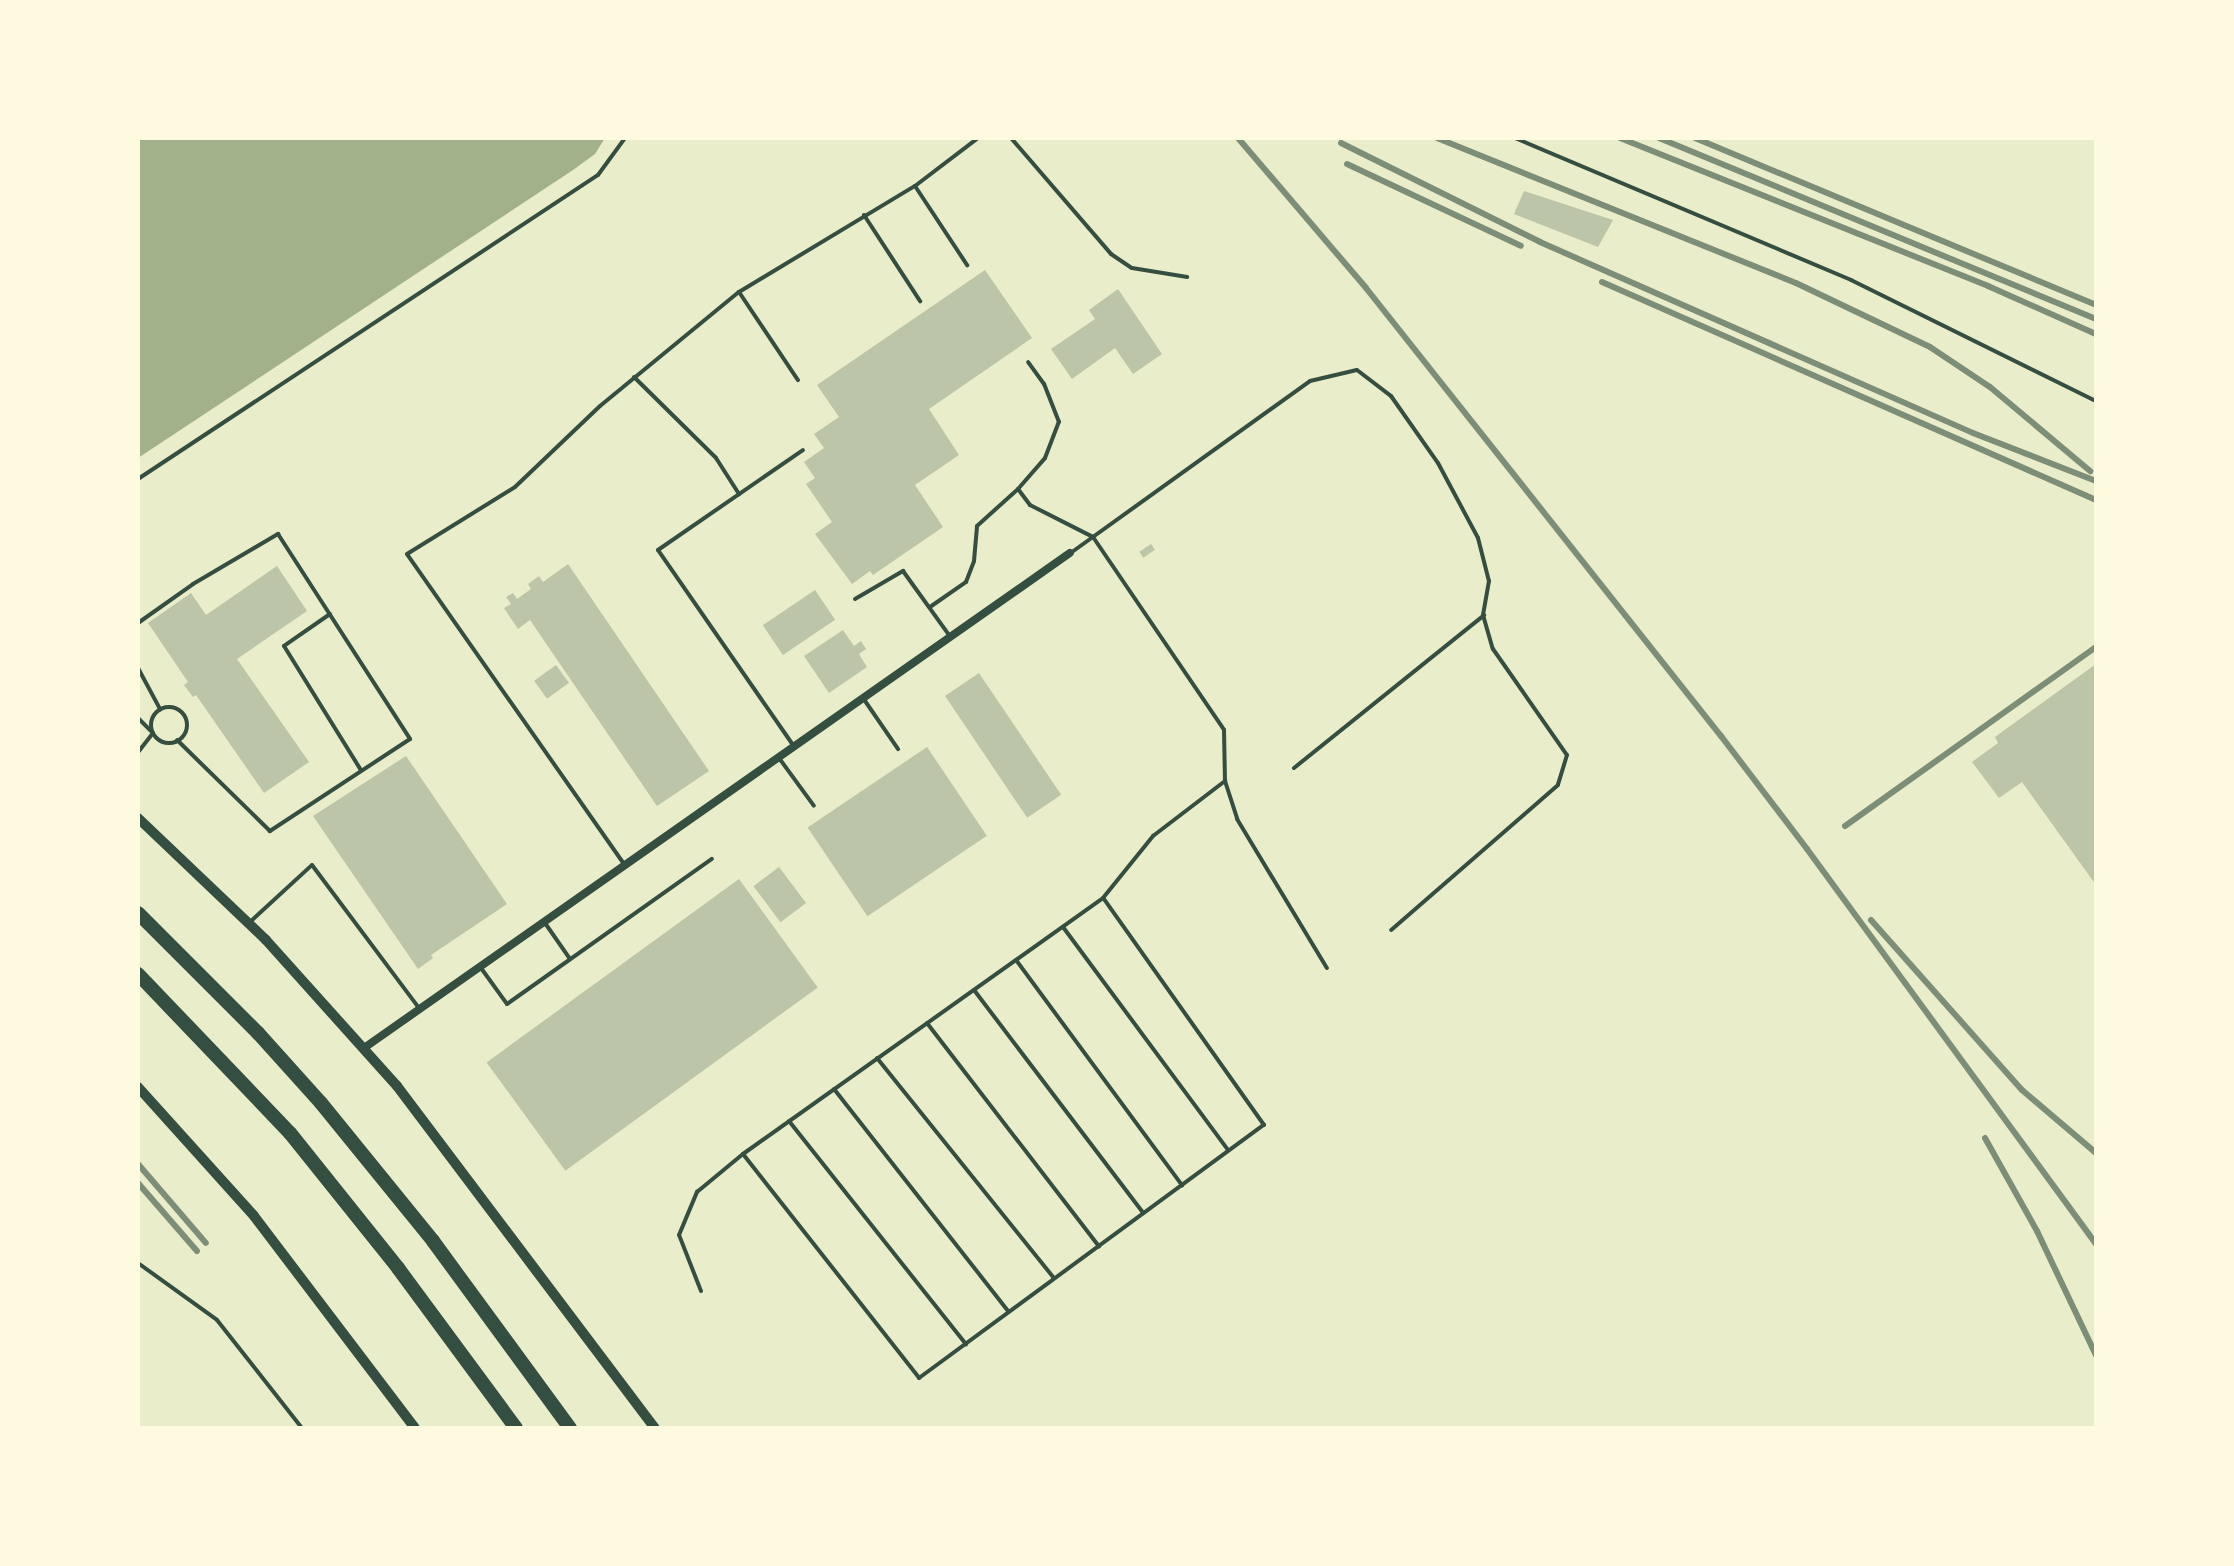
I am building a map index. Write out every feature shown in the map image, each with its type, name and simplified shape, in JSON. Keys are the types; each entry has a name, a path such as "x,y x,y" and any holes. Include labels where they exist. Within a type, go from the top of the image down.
{"highway":[{"path":"138,913 258,1033 321,1103 433,1241 570,1428"},
{"path":"138,974 290,1133 398,1268 516,1428"}],"street":[{"path":"364,1048 1070,553"},
{"path":"138,818 249,923 364,1048 446,1148 655,1428"},
{"path":"138,1087 254,1216 415,1428"}],"lane":[{"path":"138,479 598,175 625,138"},
{"path":"625,866 407,554 515,487 634,377 739,292 915,186 978,138"},
{"path":"1011,138 1111,254 1132,268 1187,277"},
{"path":"915,186 967,265"},
{"path":"864,215 920,301"},
{"path":"739,292 798,380"},
{"path":"930,607 966,582 974,561 977,526 1018,489 1045,458 1059,422 1044,384 1028,362"},
{"path":"1070,553 1310,381 1357,370 1391,396 1438,463 1478,538 1489,581 1484,615 1493,649 1567,755 1558,785 1391,930"},
{"path":"634,377 716,458 739,494"},
{"path":"794,747 658,550 803,450"},
{"path":"1018,489 1030,505 1093,537 1224,730 1225,781 1237,819 1327,968"},
{"path":"138,623 193,584 278,534 410,739 270,831 177,740 161,740 138,718"},
{"path":"855,599 903,571 950,637"},
{"path":"330,614 284,646 362,771"},
{"path":"1294,768 1484,615"},
{"path":"138,668 160,709"},
{"path":"863,698 898,749"},
{"path":"138,752 153,733 151,722 160,709 171,707 184,716 185,732 177,740"},
{"path":"779,758 814,806"},
{"path":"701,1291 679,1235 697,1192 743,1154 1103,898 1153,836 1225,781"},
{"path":"481,968 507,1004 712,859"},
{"path":"249,923 312,865 420,1010"},
{"path":"743,1154 919,1378 1264,1125 1103,898"},
{"path":"545,923 570,959"},
{"path":"1063,927 1228,1150"},
{"path":"1016,960 1182,1185"},
{"path":"974,990 1143,1213"},
{"path":"927,1023 1099,1246"},
{"path":"877,1058 1054,1279"},
{"path":"834,1089 1009,1312"},
{"path":"789,1121 966,1344"},
{"path":"138,1263 217,1320 302,1428"}],"path":[{"path":"1515,138 1851,280 2096,401"}],"shaded area":[{"path":"138,138 605,138 595,154 573,170 138,458"}],"building":[{"path":"1524,191 1613,220 1598,247 1514,214"},
{"path":"985,270 1032,338 929,409 959,455 915,485 943,527 873,575 870,571 852,584 815,534 832,522 806,484 815,478 804,462 824,448 814,434 839,417 817,385"},
{"path":"1118,289 1162,354 1133,374 1115,348 1072,379 1051,349 1095,319 1089,310"},
{"path":"1151,544 1155,550 1143,558 1139,552"},
{"path":"568,564 709,771 657,806 530,620 518,629 504,608 511,604 506,597 513,593 517,599 531,589 528,584 539,576 543,582"},
{"path":"277,566 307,611 237,659 309,762 264,793 196,695 193,697 184,685 188,682 148,623 191,593 206,615"},
{"path":"815,590 835,620 783,655 763,625"},
{"path":"843,630 854,646 861,641 866,649 859,654 867,667 829,693 804,656"},
{"path":"2096,664 2096,885 2022,782 1999,798 1972,762 1998,743 1995,737"},
{"path":"556,665 569,683 547,699 534,681"},
{"path":"979,673 1061,795 1027,818 945,696"},
{"path":"927,747 987,836 867,916 808,828"},
{"path":"406,756 507,904 431,955 433,958 418,969 313,816"},
{"path":"779,867 806,903 781,922 753,886"},
{"path":"739,879 818,987 565,1171 487,1062"}],"railway":[{"path":"1238,138 1366,288 1721,736 2096,1244"},
{"path":"1437,138 1796,283 1930,347 1990,387 2090,471"},
{"path":"1620,138 1988,286 2096,334"},
{"path":"1659,138 2096,319"},
{"path":"1695,138 2096,305"},
{"path":"1341,143 1540,242 1973,433 2096,481"},
{"path":"1347,164 1521,246"},
{"path":"1602,282 2096,500"},
{"path":"1845,826 2096,647"},
{"path":"1871,920 2022,1090 2096,1153"},
{"path":"1985,1138 2037,1231 2096,1355"},
{"path":"138,1164 206,1243"},
{"path":"138,1183 197,1251"}]}
